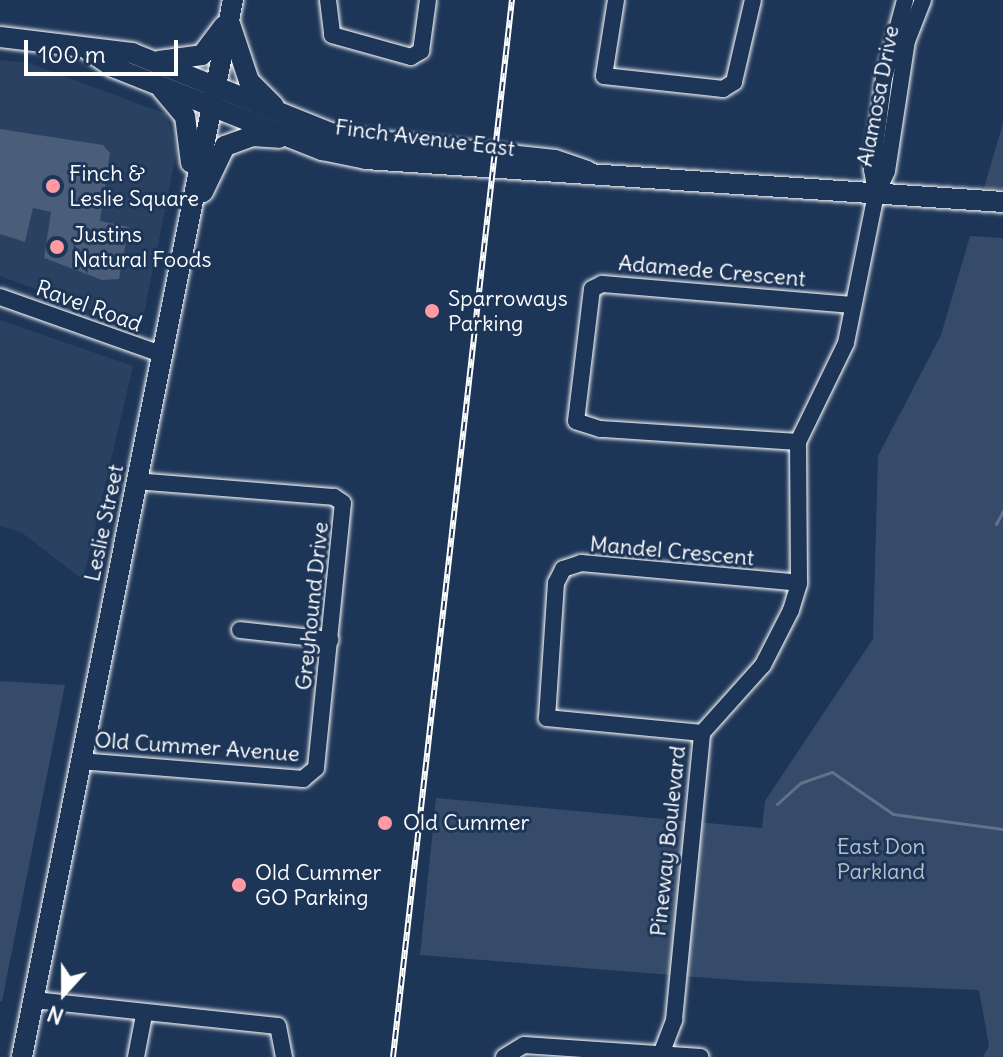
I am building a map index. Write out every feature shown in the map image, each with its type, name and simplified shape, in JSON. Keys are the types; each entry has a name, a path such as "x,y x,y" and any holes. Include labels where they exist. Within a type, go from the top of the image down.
{"main road":[{"path":"192,203 185,116 151,70 202,55 231,10"},
{"path":"231,10 253,87 300,132"},
{"name":"Leslie Street","path":"22,1057 231,10"},
{"name":"Finch Avenue East","path":"0,37 87,49 113,49 151,70 300,132 383,146 555,160 587,171 1003,202"},
{"path":"188,225 225,146 252,136 300,132"}],"street":[{"path":"328,0 332,35 411,57 421,51 428,0"},
{"path":"616,0 604,76 723,89 734,82 753,0"},
{"name":"Alamosa Drive","path":"876,194 872,170 884,78 905,0"},
{"name":"Alamosa Drive","path":"876,194 887,171 907,41 923,0"},
{"name":"Pineway Boulevard","path":"661,1056 674,1020 702,733 763,665 799,583 798,442 846,343 850,305 876,194"},
{"name":"Adamede Crescent","path":"798,442 600,429 576,421 592,289 602,284 850,305"},
{"name":"Ravel Road","path":"0,297 164,355"},
{"name":"Greyhound Drive","path":"137,481 334,497 343,503 330,640 312,776"},
{"name":"Mandel Crescent","path":"702,733 547,718 556,583 563,569 581,563 799,583"},
{"path":"240,630 330,640"},
{"name":"Old Cummer Avenue","path":"79,761 312,776"},
{"path":"34,1000 144,1015 278,1026 284,1057"},
{"path":"136,1057 144,1015"},
{"path":"504,1057 524,1045 701,1057"}],"shaded area":[{"path":"0,60 29,63 166,114 177,151 141,328 0,276"},
{"path":"0,320 133,366 83,580 21,532 0,526"}],"green space":[{"path":"1003,123 1003,189 984,188"},
{"name":"East Don Parkland","path":"970,236 1003,238 1003,1057 983,1057 989,1046 979,990 747,981 420,955 436,798 762,828 765,801 873,639 878,456 941,335"},
{"path":"0,681 65,685 2,1001 0,1001"}],"building":[{"name":"Finch & Leslie Square","path":"0,129 103,145 110,153 100,221 129,227 119,279 102,280 44,258 51,212 33,208 25,242 0,234"}],"waterway":[{"path":"996,524 1003,511"},
{"path":"777,804 800,783 832,772 893,814 1003,829"}],"railway":[{"path":"393,1057 512,0"}],"place":[{"name":"Finch & Leslie Square","path":"53,186"},
{"name":"Justins Natural Foods","path":"57,247"},
{"name":"Sparroways Parking","path":"432,311"},
{"name":"Old Cummer","path":"385,823"},
{"name":"Old Cummer GO Parking","path":"239,885"}]}
